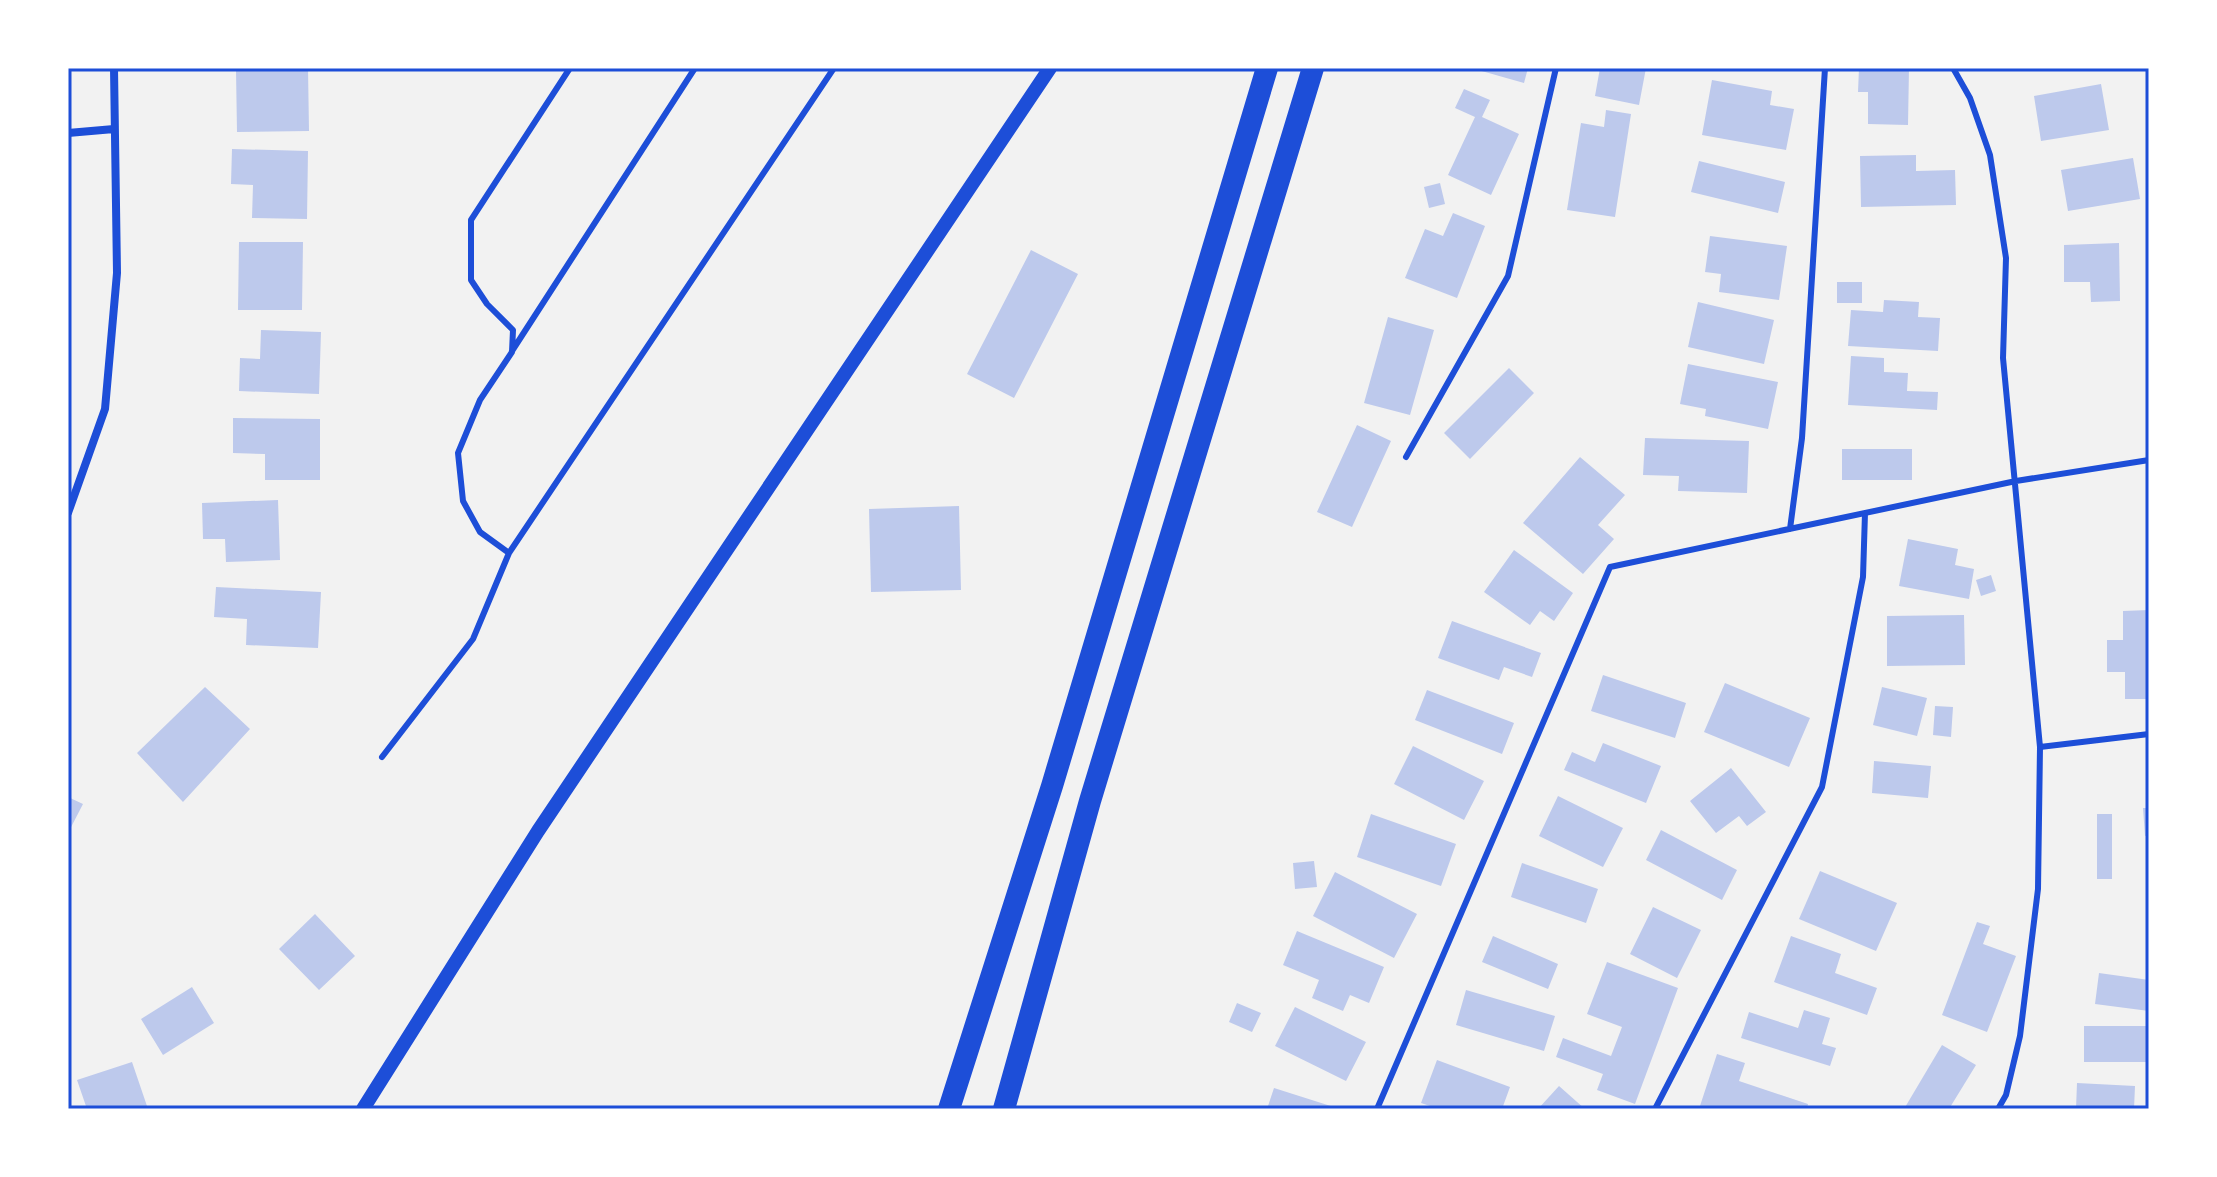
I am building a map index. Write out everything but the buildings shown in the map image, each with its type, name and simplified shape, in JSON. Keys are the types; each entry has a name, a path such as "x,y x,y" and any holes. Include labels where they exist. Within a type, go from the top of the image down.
{"highway":[{"path":"949,1109 1052,786 1267,68"},
{"path":"1004,1109 1090,801 1313,68"}],"street":[{"path":"68,513 105,409 117,273 114,68"},
{"path":"363,1109 538,831 1050,68"},
{"path":"68,133 114,129"}],"lane":[{"path":"512,352 513,330 487,304 471,280 471,220 570,68"},
{"path":"509,553 480,532 463,501 458,453 480,400 695,68"},
{"path":"382,757 473,639 509,553 834,68"},
{"path":"1406,457 1508,276 1556,68"},
{"path":"1790,529 1802,438 1825,68"},
{"path":"1953,68 1970,98 1990,155 2006,258 2003,358 2040,747 2038,889 2020,1036 2006,1095 1998,1109"},
{"path":"1377,1109 1610,567 2016,481 2149,460"},
{"path":"1655,1109 1822,787 1863,577 1865,513"},
{"path":"2040,747 2149,734"}]}
